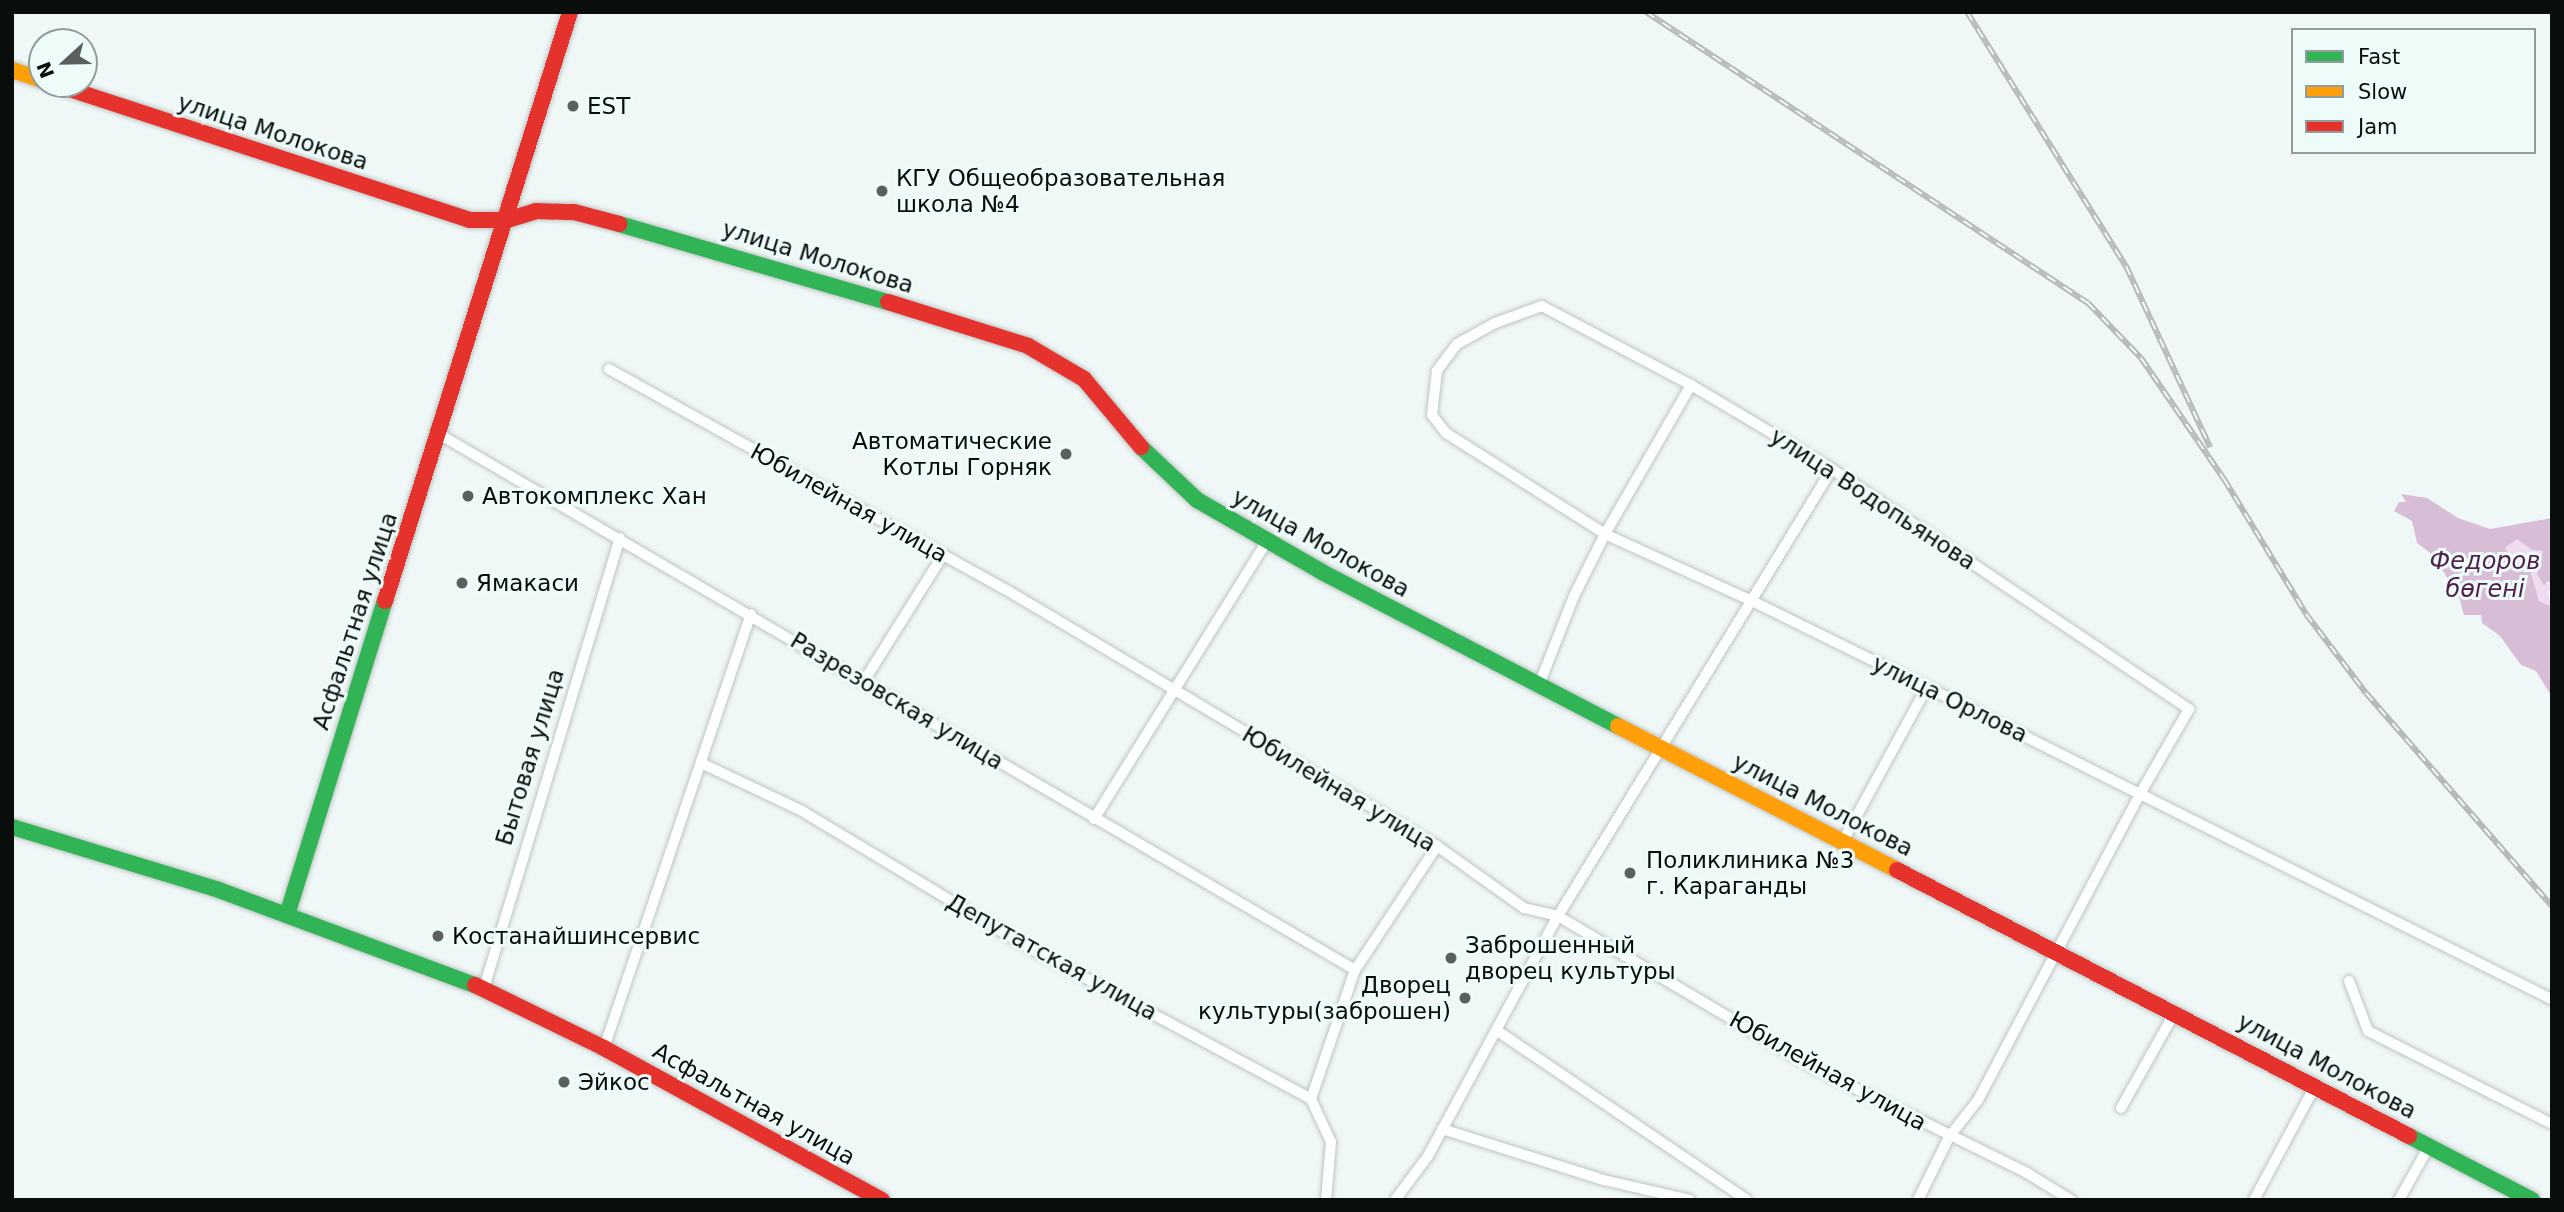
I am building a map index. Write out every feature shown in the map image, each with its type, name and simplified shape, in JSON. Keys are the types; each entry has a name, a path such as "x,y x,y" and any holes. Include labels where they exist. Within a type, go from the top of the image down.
{"street":[{"name":"Асфальтная улица","path":"570,12 287,915 484,988 604,1048 882,1200"},
{"name":"улица Молокова","path":"96,98 435,211 470,220 507,220 536,211 574,212 645,229 1028,346 1084,379 1159,468 1197,500 1539,685 2059,951 2532,1200"},
{"name":"улица Водопьянова","path":"1457,344 1542,306 1691,385 1832,469 2189,709 2140,794"},
{"name":"улица Орлова","path":"1457,344 1437,371 1432,389 1432,415 1446,433 1605,534 1750,600 2552,999"},
{"name":"Юбилейная улица","path":"609,369 943,555 1176,692 1437,846 1524,908 1558,916 1816,1069 1949,1137 2027,1173 2071,1200"},
{"path":"1539,685 1574,596 1605,534 1691,385"},
{"name":"Разрезовская улица","path":"439,434 751,614 1355,970"},
{"path":"1395,1200 1442,1129 1558,916 1832,469"},
{"name":"Бытовая улица","path":"484,988 620,538"},
{"path":"1094,818 1176,692 1268,540"},
{"path":"864,681 943,555"},
{"path":"604,1048 751,614"},
{"path":"1843,841 1927,687"},
{"name":"Депутатская улица","path":"701,763 802,811 1026,946 1311,1098"},
{"path":"1918,1200 1949,1137 1978,1100 2140,794"},
{"path":"12,827 287,915"},
{"path":"1326,1200 1331,1142 1311,1098 1355,970 1437,846"},
{"path":"2349,981 2368,1031 2552,1124"},
{"path":"2121,1108 2175,1012"},
{"path":"1496,1030 1747,1200"},
{"path":"2254,1200 2315,1086"},
{"path":"1442,1129 1604,1180 1690,1200"},
{"path":"2399,1200 2429,1146"}],"shaded area":[{"path":"2517,539 2532,550 2544,551 2540,582 2552,585 2548,593 2552,607 2539,602 2531,572 2505,548"}],"water":[{"name":"Федоров бөгені","path":"2401,494 2427,498 2458,518 2490,529 2552,518 2552,585 2548,581 2544,586 2537,574 2543,551 2532,550 2517,539 2505,548 2515,561 2529,566 2539,601 2552,607 2552,697 2536,671 2521,665 2500,636 2482,623 2481,615 2464,615 2459,597 2433,555 2417,543 2412,521 2394,511 2399,502 2406,502"}],"railway":[{"path":"1646,12 2088,303 2141,358 2224,479 2306,614 2366,693 2552,906"},
{"path":"1967,12 2126,266 2210,447"}],"traffic: fast":[{"path":"619,224 888,302"},
{"path":"1141,447 1197,500 1322,572 1618,726"},
{"path":"287,915 385,601"},
{"path":"12,827 219,890 475,985"},
{"path":"2409,1136 2532,1200"}],"traffic: slow":[{"path":"12,70 28,75"},
{"path":"1618,726 1897,870"}],"traffic: jam":[{"path":"385,601 570,12"},
{"path":"97,98 470,220 507,220 536,211 574,212 619,224"},
{"path":"888,302 1028,346 1084,379 1141,447"},
{"path":"1897,870 2409,1136"},
{"path":"475,985 604,1048 882,1200"}],"place":[{"name":"EST","path":"573,106"},
{"name":"КГУ Общеобразовательная школа №4","path":"882,191"},
{"name":"Автоматические Котлы Горняк","path":"1066,454"},
{"name":"Автокомплекс Хан","path":"468,496"},
{"name":"Ямакаси","path":"462,583"},
{"name":"Поликлиника №3 г. Караганды","path":"1630,873"},
{"name":"Костанайшинсервис","path":"438,936"},
{"name":"Заброшенный дворец культуры","path":"1451,958"},
{"name":"Дворец культуры(заброшен)","path":"1465,998"},
{"name":"Эйкос","path":"564,1082"}]}
